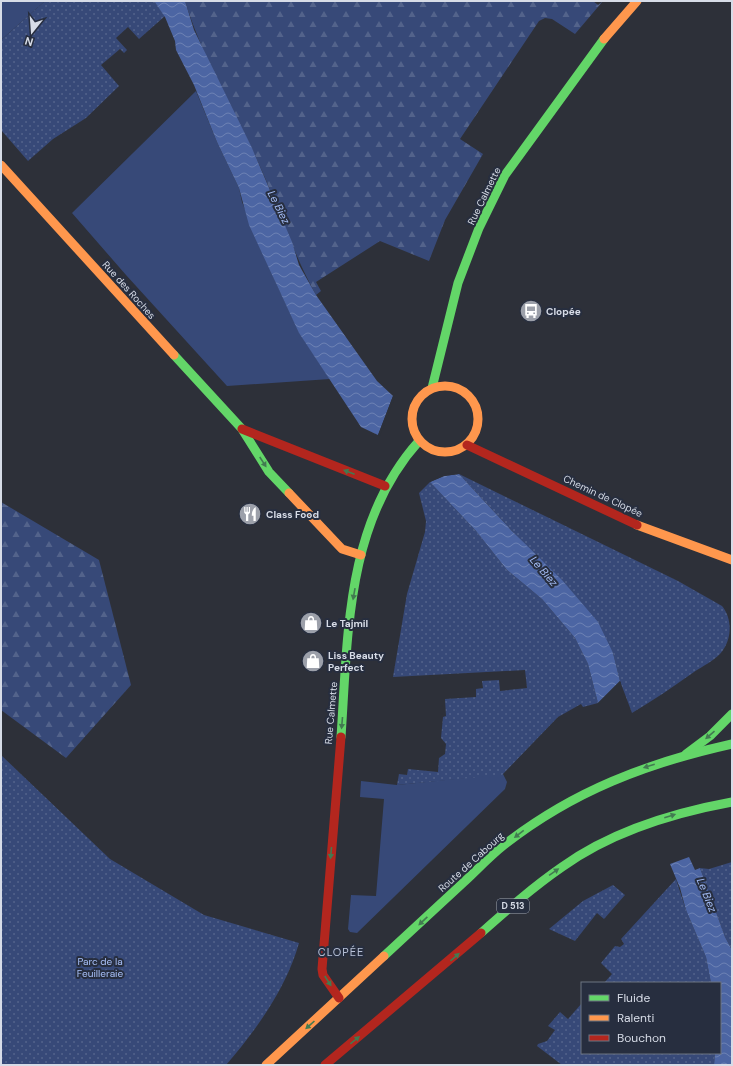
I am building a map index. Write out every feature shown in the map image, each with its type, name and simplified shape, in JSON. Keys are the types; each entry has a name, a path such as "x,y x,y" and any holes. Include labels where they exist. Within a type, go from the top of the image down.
{"street":[{"name":"Rue Calmette","path":"432,388 458,283 479,228 505,175 602,41 637,1"},
{"name":"Rue des Roches","path":"1,165 242,429 269,472 342,549 360,555"},
{"path":"445,385 458,388 470,396 477,408 479,421 475,434 467,445 455,452 442,453 429,449 419,441 413,430 411,417 414,405 421,394 432,388 445,385"},
{"name":"Rue des Roches","path":"242,429 385,486"},
{"name":"Rue Calmette","path":"339,998 323,975 322,969 350,614 360,555 369,523 385,486 404,457 419,441"},
{"name":"Chemin de Clopée","path":"467,445 639,526 732,560"},
{"path":"686,754 710,736 732,714"},
{"name":"Route de Cabourg","path":"266,1065 503,846 532,824 602,783 638,769 686,754 732,744"},
{"name":"D 513","path":"325,1065 429,979 542,881 584,852 613,838 673,814 732,802"}],"green space":[{"path":"1,1 45,1 1,40"},
{"path":"45,1 154,1 165,16 139,39 128,27 116,38 127,50 124,53 120,49 101,65 119,86 86,118 53,139 28,161 1,130 1,40"},
{"path":"185,1 593,1 598,5 603,1 575,34 552,19 545,18 539,21 460,139 483,154 445,220 429,261 380,241 316,282 321,291 316,295 298,259 260,166 215,76 191,20"},
{"path":"196,91 217,142 239,188 242,202 276,283 300,334 330,379 227,386 72,213"},
{"path":"459,474 678,581 722,606 728,617 730,630 724,649 711,661 632,713 620,681 613,653 529,549"},
{"path":"430,482 476,531 507,570 542,599 575,638 588,664 598,703 583,707 581,704 558,717 502,775 397,785 399,774 407,775 408,769 438,772 439,758 445,754 446,744 441,738 443,717 446,716 445,699 476,697 476,689 483,688 482,681 499,680 500,691 527,688 525,670 393,677 407,594 425,532 426,521 419,493"},
{"path":"1,502 99,560 131,685 66,758 1,710"},
{"name":"Parc de la Feuilleraie","path":"1,755 110,859 204,915 299,943 278,993 259,1023 226,1065 1,1065"},
{"path":"503,774 507,782 505,789 357,933 350,932 348,929 351,895 376,896 384,799 360,797 361,781 397,785"},
{"path":"732,862 732,950 725,937 700,868 709,869"},
{"path":"676,879 686,910 706,957 711,982 605,982 612,974 601,963 615,946 620,947 624,944 621,939"},
{"path":"613,885 625,895 604,919 597,913 575,941 549,929 583,901"},
{"path":"581,1004 581,1054 715,1054 714,1065 562,1065 537,1046 538,1044 547,1041 555,1030 548,1026 560,1012 568,1019"}],"water":[{"path":"154,1 185,1 194,30 252,148 292,242 299,265 316,295 377,381 393,396 378,435 361,427 299,333 249,225 239,188 217,142 194,85 176,50 175,41 165,17"},
{"name":"Le Biez","path":"459,474 512,531 562,580 598,622 613,653 620,681 598,703 588,664 575,638 542,599 507,570 476,531 430,482 444,476"},
{"name":"Le Biez","path":"689,857 695,870 700,868 725,937 732,950 732,1065 714,1065 715,1054 721,1054 721,982 711,982 706,957 686,910 680,888 670,864"}],"pier":[{"path":"393,396 395,397 380,436 378,435"},
{"path":"457,472 459,474 444,476 430,482 429,481 443,474"},
{"path":"620,681 621,683 599,705 598,703"}],"traffic: fast":[{"path":"432,388 458,283 479,228 505,175 604,39"},
{"path":"174,355 242,429 269,472 289,493"},
{"path":"341,737 350,619 355,581 364,543 377,507 395,473 419,441"},
{"path":"686,754 710,736 732,714"},
{"path":"384,956 499,849 530,826 557,809 584,794 641,770 670,760 732,744"},
{"path":"481,933 520,899 551,875 581,854 601,843 643,825 665,818 710,806 732,802"}],"traffic: slow":[{"path":"604,39 637,1"},
{"path":"1,165 174,355"},
{"path":"438,386 452,386 464,391 473,400 478,412 478,419 476,432 469,443 452,452 438,452 426,447 417,438 412,426 412,412 417,400 426,391 438,386"},
{"path":"289,493 342,549 361,555"},
{"path":"637,525 732,560"},
{"path":"266,1065 384,956"}],"traffic: jam":[{"path":"242,429 385,486"},
{"path":"467,445 637,525"},
{"path":"339,998 323,975 322,969 341,737"},
{"path":"325,1065 481,933"}],"place":[{"name":"Clopée","path":"531,311"},
{"name":"Class Food","path":"250,514"},
{"name":"Le Tajmil","path":"311,623"},
{"name":"Liss Beauty Perfect","path":"313,661"}],"district":[{"name":"CLOPÉE","path":"341,952"}]}
